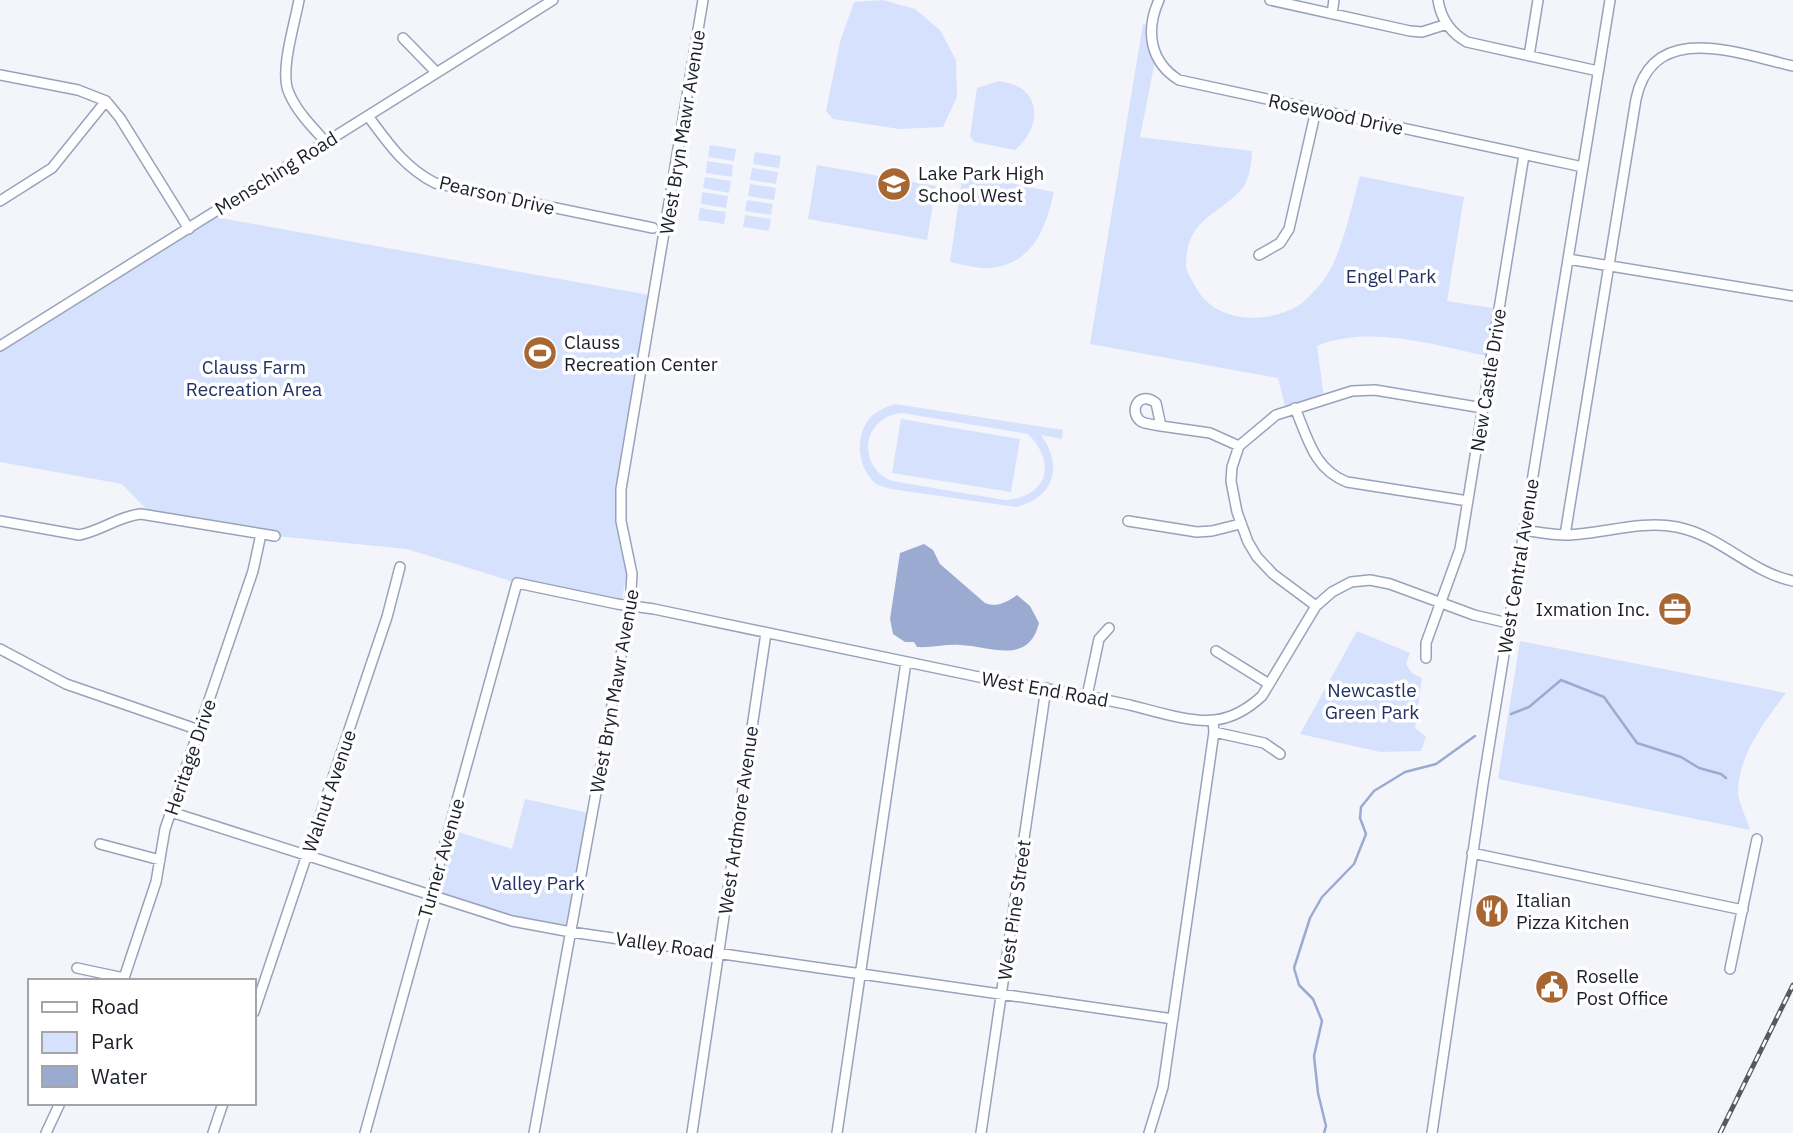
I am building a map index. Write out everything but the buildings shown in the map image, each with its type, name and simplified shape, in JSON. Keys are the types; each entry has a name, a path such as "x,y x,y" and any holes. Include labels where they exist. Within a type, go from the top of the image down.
{"street":[{"path":"299,0 286,70 288,92 307,121 326,142"},
{"name":"Mensching Road","path":"0,346 553,0"},
{"name":"West Bryn Mawr Avenue","path":"534,1133 630,606 632,574 621,521 621,489 703,0"},
{"name":"Rosewood Drive","path":"1160,0 1154,18 1152,46 1156,56 1171,75 1184,81 1583,167"},
{"path":"1270,0 1410,31 1422,32 1447,24"},
{"path":"1332,14 1334,0"},
{"path":"1438,0 1447,24 1457,35 1472,43 1598,71"},
{"path":"1529,56 1538,0"},
{"name":"West Central Avenue","path":"1432,1133 1508,623 1610,0"},
{"path":"403,38 436,72"},
{"path":"1564,535 1638,90 1643,77 1656,61 1678,50 1700,47 1793,66"},
{"path":"0,75 78,90 106,101 120,118 189,229"},
{"path":"0,201 52,169 106,101"},
{"path":"1259,255 1280,243 1289,229 1316,110"},
{"name":"Pearson Drive","path":"368,116 399,158 416,173 435,183 653,229"},
{"name":"New Castle Drive","path":"1426,658 1426,643 1456,565 1524,155"},
{"path":"1568,259 1793,296"},
{"path":"1315,606 1283,583 1257,557 1240,524 1231,481 1232,467 1239,446 1276,415 1334,395 1361,390 1483,408"},
{"path":"1295,408 1322,467 1334,477 1347,482 1468,501"},
{"path":"1161,426 1210,433 1239,446"},
{"path":"0,521 79,535 123,517 141,514 275,536"},
{"path":"1128,521 1196,532 1240,524"},
{"path":"1523,530 1564,535 1644,524 1680,528 1713,539 1763,572 1793,581"},
{"name":"Heritage Drive","path":"124,979 156,882 165,829 253,571 261,534"},
{"name":"Walnut Avenue","path":"256,1006 383,628 400,567"},
{"path":"1149,1133 1163,1087 1214,732 1213,721 1250,706 1269,684 1315,606 1339,587 1364,580 1390,584 1474,615 1508,623"},
{"name":"West End Road","path":"517,583 1003,682 1213,721"},
{"name":"Turner Avenue","path":"365,1133 517,583"},
{"path":"1087,696 1099,639 1109,628"},
{"name":"West Ardmore Avenue","path":"692,1133 766,633"},
{"path":"0,649 66,684 199,730"},
{"path":"1216,652 1269,684"},
{"path":"837,1133 906,662"},
{"name":"West Pine Street","path":"981,1133 1045,688"},
{"path":"1214,732 1264,743 1280,754"},
{"name":"Valley Road","path":"171,812 512,921 571,932 1173,1019"},
{"path":"1730,969 1757,839"},
{"path":"100,844 160,860"},
{"path":"1472,853 1743,910"},
{"path":"77,968 124,979"},
{"path":"46,1133 59,1105"},
{"path":"213,1133 222,1105"}],"green space":[{"path":"883,0 915,9 940,30 956,60 957,97 943,127 899,129 833,119 826,111 840,42 854,2"},
{"name":"Engel Park","path":"1143,24 1153,27 1156,56 1140,137 1252,151 1249,172 1243,187 1204,221 1191,238 1186,267 1202,297 1225,313 1254,318 1283,313 1302,303 1327,276 1333,263 1360,176 1464,197 1447,301 1499,309 1491,357 1404,339 1359,337 1338,340 1317,346 1324,398 1286,410 1278,378 1090,344"},
{"path":"999,81 1021,88 1028,95 1034,111 1031,128 1015,150 974,142 970,136 977,88"},
{"path":"710,145 736,149 734,161 708,157"},
{"path":"755,152 781,156 779,168 753,164"},
{"path":"707,161 733,165 732,177 706,173"},
{"path":"817,165 936,186 927,240 808,219"},
{"path":"752,168 778,172 776,184 750,180"},
{"path":"969,175 1054,192 1040,234 1024,255 999,267 982,268 950,262 962,179"},
{"path":"705,177 731,181 729,193 703,188"},
{"path":"750,184 776,188 774,200 748,196"},
{"path":"702,192 728,196 726,208 701,204"},
{"path":"747,200 773,204 771,215 745,211"},
{"path":"700,208 726,212 724,224 698,220"},
{"path":"745,215 771,219 769,231 743,227"},
{"name":"Clauss Farm Recreation Area","path":"209,216 655,296 621,489 630,555 622,599 517,583 407,549 275,536 151,514 122,484 0,462 0,344"},
{"path":"895,404 1063,430 1062,439 1041,435 1052,458 1053,469 1047,488 1029,503 1016,507 878,485 864,468 860,442 871,417","holes":["902,413 1028,434 1043,456 1044,477 1031,492 1005,500 892,481 880,474 872,464 869,454 872,432 879,423 889,416"]},
{"path":"901,419 1020,439 1011,492 892,473"},
{"name":"Newcastle Green Park","path":"1357,631 1410,653 1406,664 1412,673 1422,678 1415,728 1426,737 1421,751 1380,752 1300,734"},
{"path":"1520,641 1786,693 1754,739 1739,779 1738,793 1750,830 1498,779"},
{"name":"Valley Park","path":"525,799 593,814 571,932 551,929 431,895 449,829 512,849"}],"water":[{"path":"924,544 933,550 940,564 985,603 998,605 1017,595 1030,606 1039,623 1034,636 1026,645 1007,650 960,645 917,647 914,642 905,642 893,634 890,619 900,553"}],"waterway":[{"path":"1511,714 1529,707 1561,680 1604,697 1637,743 1681,757 1699,768 1726,778"},
{"path":"1324,1133 1326,1126 1318,1093 1314,1056 1322,1021 1313,999 1299,985 1294,968 1310,918 1322,897 1354,864 1366,834 1360,818 1361,807 1374,791 1405,772 1436,764 1475,736"}],"railway":[{"path":"1720,1133 1793,985"}],"place":[{"name":"Lake Park High School West","path":"894,184"},
{"name":"Clauss Recreation Center","path":"540,353"},
{"name":"Ixmation Inc.","path":"1675,609"},
{"name":"Italian Pizza Kitchen","path":"1492,911"},
{"name":"Roselle Post Office","path":"1552,987"}]}
